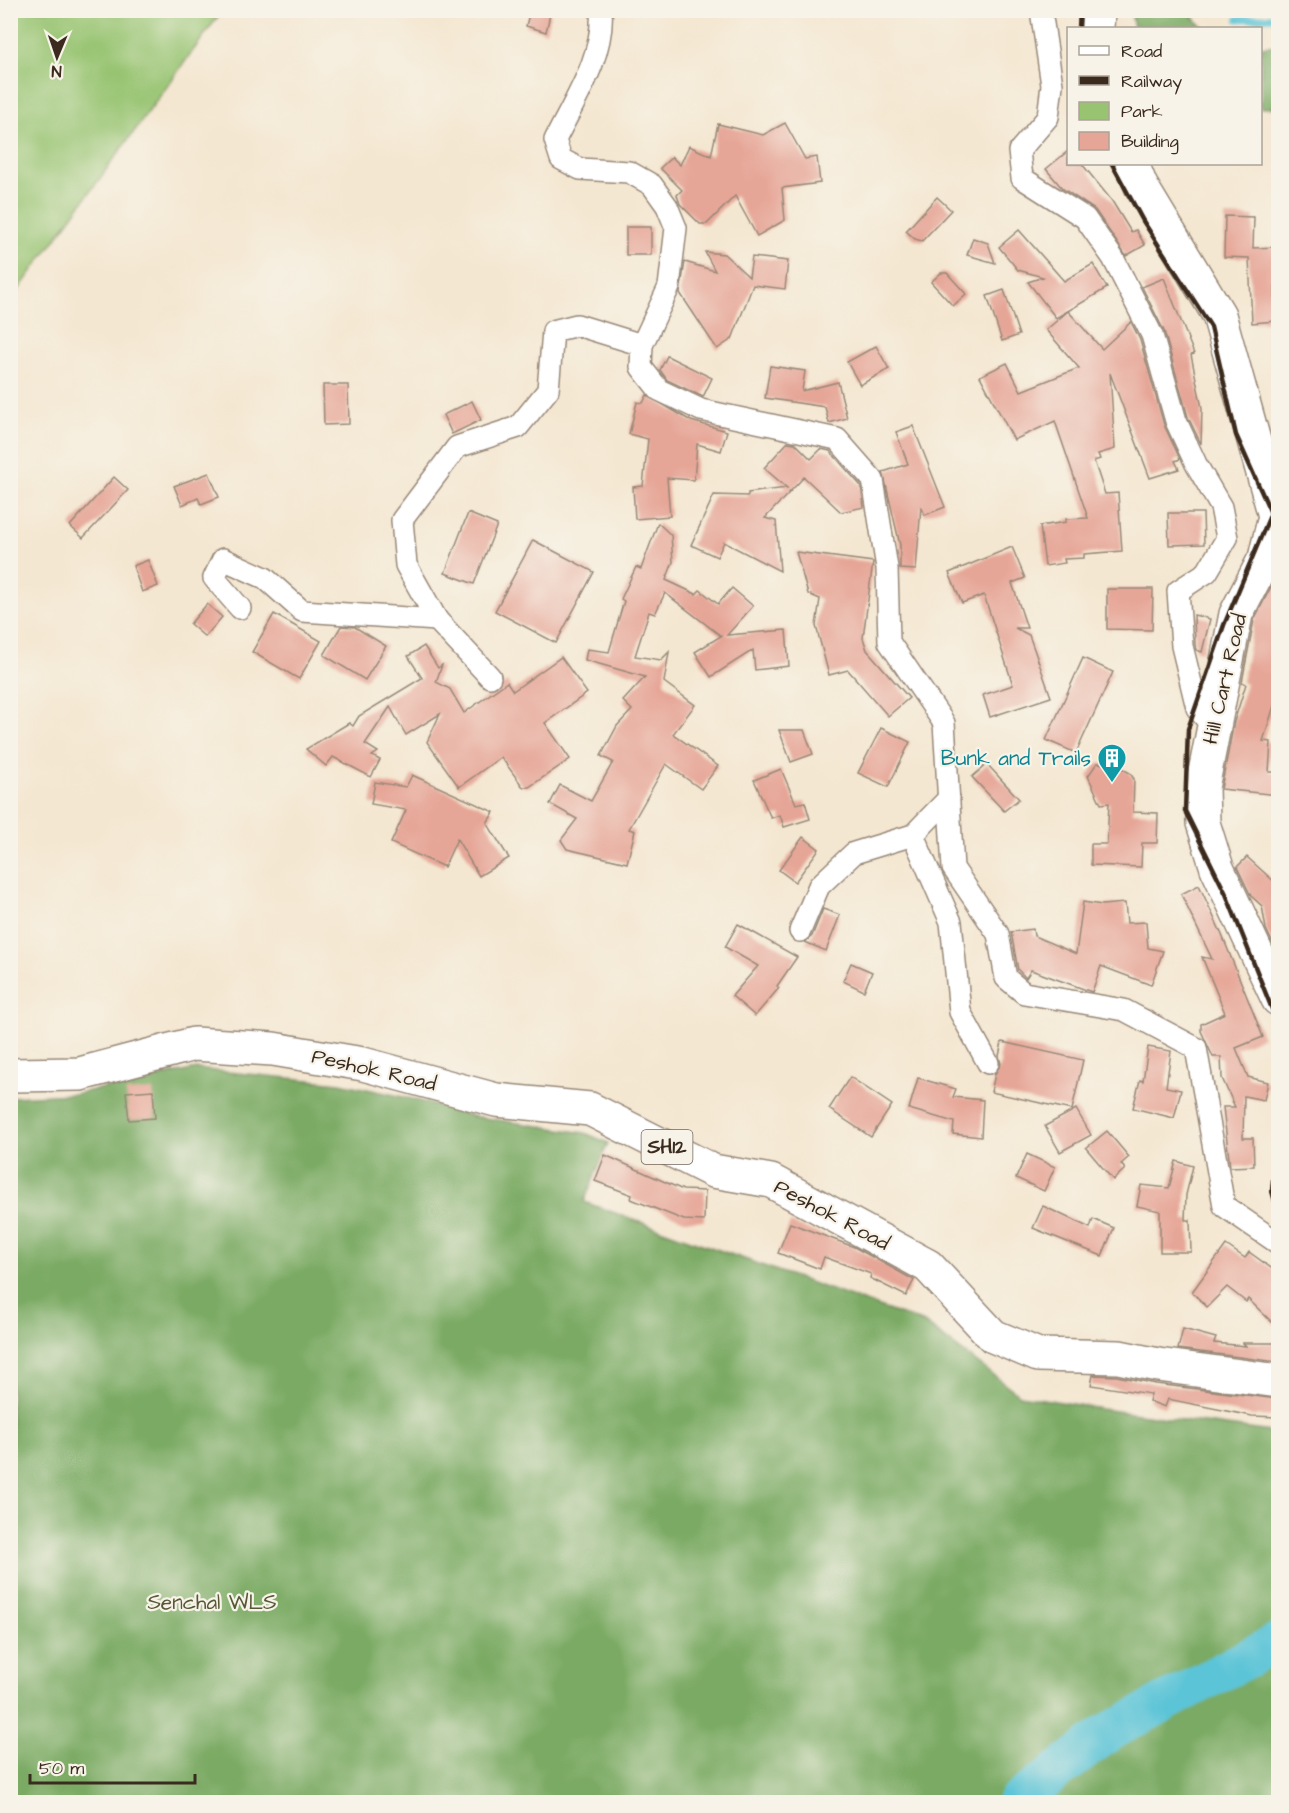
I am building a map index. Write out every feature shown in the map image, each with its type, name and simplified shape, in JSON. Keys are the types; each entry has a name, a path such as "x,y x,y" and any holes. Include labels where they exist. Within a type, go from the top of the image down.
{"main road":[{"path":"1097,27 1098,10"},
{"name":"Hill Cart Road","path":"1132,165 1141,186 1219,315 1275,516 1265,558 1236,614 1212,726 1202,788 1203,823 1217,868 1278,999"},
{"name":"Peshok Road","path":"10,1075 80,1074 194,1044 273,1049 363,1064 496,1100 590,1109 712,1171 771,1181 928,1266 993,1336 1038,1354 1119,1357 1158,1365 1278,1381"}],"street":[{"path":"600,10 602,24 595,57 555,140 561,159 580,169 629,172 652,185 667,206 676,228 669,286 642,345 641,367 659,390 701,411 837,439 873,480 887,568 889,642 944,723 953,868 998,934 1006,978 1024,993 1124,1010 1196,1048 1224,1206 1278,1244"},
{"path":"1041,10 1052,85 1048,117 1018,151 1022,178 1085,219 1113,258 1152,335 1176,421 1196,464 1221,507 1227,538 1208,572 1178,591 1182,646 1197,708 1212,726"},
{"path":"490,677 437,620 406,565 402,520 457,447 518,428 548,390 553,331 577,325 642,345"},
{"path":"240,608 214,578 223,559 265,578 302,611 437,620"},
{"path":"800,931 819,886 854,853 914,835 949,798"},
{"path":"914,835 951,922 960,1012 988,1063"}],"green space":[{"path":"1132,10 1237,11 1192,16 1203,27 1134,27"},
{"path":"10,11 222,11 11,300"},
{"path":"1278,45 1278,107 1262,108 1262,47"},
{"name":"Senchal WLS","path":"197,1069 340,1083 413,1099 472,1116 585,1133 608,1143 584,1202 924,1323 1020,1395 1101,1409 1278,1433 1278,1630 1104,1727 1006,1802 11,1802 11,1097 74,1094"},
{"path":"1278,1651 1278,1802 1041,1802 1119,1742"}],"building":[{"path":"530,10 551,10 546,32 526,26"},
{"path":"785,123 805,159 817,157 820,183 782,188 785,220 757,236 735,196 707,224 700,224 680,204 677,195 682,190 660,168 672,157 680,165 689,146 711,156 718,124 763,135"},
{"path":"1067,152 1067,165 1083,165 1112,201 1131,232 1136,230 1145,245 1126,256 1095,210 1062,188 1046,169"},
{"path":"937,197 951,210 922,241 915,239 906,231"},
{"path":"1225,216 1254,217 1253,248 1278,247 1278,286 1275,286 1276,321 1252,323 1249,258 1224,257"},
{"path":"626,227 651,227 651,255 626,255"},
{"path":"1019,230 1064,281 1093,264 1107,288 1056,318 1028,282 1043,277 1018,270 999,247"},
{"path":"973,238 988,243 995,263 967,255"},
{"path":"705,252 724,254 749,277 752,257 788,261 785,289 753,285 732,339 717,349 680,293 685,262 715,271"},
{"path":"941,273 947,273 966,294 953,306 931,282"},
{"path":"1164,278 1194,354 1191,355 1202,408 1201,444 1188,417 1164,331 1142,287"},
{"path":"1004,290 1019,335 1002,341 987,296"},
{"path":"1068,311 1102,349 1131,322 1140,340 1164,425 1180,459 1175,461 1179,469 1150,478 1110,373 1115,449 1098,454 1100,459 1094,461 1105,494 1118,493 1122,551 1084,554 1084,558 1064,559 1065,563 1045,566 1040,526 1066,522 1066,519 1088,518 1055,421 1014,440 980,376 1007,363 1021,391 1079,368 1046,330"},
{"path":"876,346 889,369 860,385 847,362"},
{"path":"667,356 712,378 703,397 667,380 660,370"},
{"path":"770,366 805,371 802,391 838,382 847,418 829,423 825,407 765,398"},
{"path":"323,385 348,385 349,424 324,425"},
{"path":"647,395 691,421 727,431 721,451 697,444 694,480 667,478 670,516 635,519 633,487 643,486 648,439 629,434 637,402 643,403"},
{"path":"472,401 481,420 452,434 443,415"},
{"path":"913,426 945,507 925,515 921,506 916,570 900,569 900,545 883,472 908,464 896,432"},
{"path":"788,442 795,443 811,459 821,449 830,451 861,486 864,507 841,512 804,477 765,518 776,521 780,571 724,542 717,557 691,545 714,495 748,496 748,493 787,488 764,468"},
{"path":"209,473 219,497 201,504 198,498 182,505 174,486"},
{"path":"114,477 128,490 83,538 70,526"},
{"path":"468,513 497,525 474,584 445,573"},
{"path":"1168,513 1203,513 1204,544 1169,545"},
{"path":"658,523 671,535 673,562 666,580 696,594 700,590 718,604 732,588 753,606 727,635 786,630 789,666 755,670 753,650 711,677 695,652 721,636 665,593 655,614 649,612 635,656 661,660 669,652 664,682 695,705 673,734 718,766 701,789 666,764 629,829 635,831 627,863 567,849 561,840 577,819 550,804 560,785 591,801 613,762 601,756 617,726 632,710 623,701 645,677 585,660 587,649 609,652 624,601 621,599 636,567 641,569"},
{"path":"533,540 594,572 556,643 495,611"},
{"path":"1012,547 1025,578 1012,583 1027,628 1015,628 1029,635 1051,697 990,717 983,695 1013,685 984,595 962,603 949,573"},
{"path":"796,552 873,562 863,638 867,650 909,698 888,716 848,670 829,675 816,626 820,599 808,594"},
{"path":"148,560 158,586 142,592 133,566"},
{"path":"1278,573 1278,693 1263,741 1271,742 1269,772 1278,772 1278,795 1221,789 1234,722 1246,684 1242,682 1254,620"},
{"path":"1107,589 1153,589 1152,630 1107,629"},
{"path":"207,604 222,617 205,637 190,624"},
{"path":"274,614 321,641 299,679 252,652"},
{"path":"1194,615 1210,619 1202,652 1196,650"},
{"path":"341,626 355,627 386,646 365,680 324,655"},
{"path":"424,646 438,668 442,665 436,682 450,689 464,713 507,682 513,691 561,657 587,693 545,723 570,759 529,787 523,787 501,757 459,787 427,742 440,714 406,735 390,707 365,744 378,752 372,756 380,760 371,777 333,757 326,766 306,749 349,723 353,726 359,716 422,678 408,656"},
{"path":"1083,658 1113,672 1076,753 1046,740"},
{"path":"881,728 910,742 888,787 858,773"},
{"path":"779,730 804,730 813,754 791,762"},
{"path":"1097,763 1116,765 1130,773 1134,779 1133,812 1158,813 1157,843 1142,843 1141,867 1091,865 1091,844 1107,844 1109,803 1101,804 1088,776"},
{"path":"987,764 1019,799 1004,811 972,777"},
{"path":"781,769 796,804 805,802 810,819 784,827 780,815 771,818 754,780"},
{"path":"412,775 494,812 487,823 509,858 479,876 457,839 444,867 391,843 406,810 371,804 375,782 406,787"},
{"path":"803,837 819,849 795,882 779,870"},
{"path":"1247,857 1278,885 1278,947 1275,948 1266,929 1262,906 1251,896 1237,867"},
{"path":"1199,885 1263,1037 1236,1048 1248,1077 1268,1082 1264,1100 1244,1096 1243,1138 1253,1138 1254,1166 1230,1167 1223,1107 1235,1107 1222,1078 1221,1057 1213,1057 1201,1031 1201,1024 1225,1013 1202,957 1212,959 1181,894"},
{"path":"1083,902 1102,905 1125,903 1127,923 1146,922 1148,948 1163,951 1151,985 1101,966 1092,992 1031,970 1026,978 1018,970 1011,932 1033,929 1034,936 1076,954"},
{"path":"823,909 840,915 826,951 805,942 812,936"},
{"path":"738,924 797,957 777,986 779,988 755,1016 732,996 758,966 725,947"},
{"path":"851,963 872,972 864,991 843,981"},
{"path":"1002,1042 1083,1060 1072,1110 991,1092 995,1074 1001,1064 999,1056"},
{"path":"1148,1047 1171,1051 1166,1087 1181,1090 1174,1118 1133,1108 1140,1080 1143,1081"},
{"path":"850,1077 892,1105 871,1137 829,1109"},
{"path":"918,1078 956,1089 953,1097 983,1100 981,1137 953,1134 954,1122 909,1109"},
{"path":"153,1090 155,1118 129,1120 126,1092"},
{"path":"1076,1109 1091,1135 1060,1152 1045,1126"},
{"path":"1107,1131 1129,1157 1121,1164 1125,1169 1113,1180 1086,1148"},
{"path":"1027,1154 1055,1167 1044,1191 1016,1178"},
{"path":"605,1155 683,1190 705,1191 704,1221 684,1220 631,1199 632,1195 595,1181"},
{"path":"1176,1161 1193,1166 1186,1195 1185,1220 1190,1220 1191,1252 1160,1252 1160,1211 1137,1206 1141,1185 1169,1188"},
{"path":"1043,1206 1090,1228 1093,1219 1114,1228 1102,1256 1033,1228"},
{"path":"790,1223 854,1247 914,1280 906,1296 870,1278 871,1274 824,1257 820,1269 778,1253"},
{"path":"1226,1245 1245,1258 1249,1252 1278,1273 1278,1328 1248,1299 1246,1302 1227,1287 1207,1307 1192,1292"},
{"path":"1183,1329 1216,1338 1214,1343 1246,1346 1243,1343 1278,1343 1278,1362 1178,1349"},
{"path":"1093,1375 1117,1376 1156,1384 1278,1399 1278,1417 1252,1416 1168,1399 1165,1407 1149,1401 1151,1394 1091,1385"}],"waterway":[{"path":"1238,19 1278,17"},
{"path":"1017,1802 1109,1732 1278,1642"}],"railway":[{"path":"1079,27 1080,10"},
{"path":"1113,165 1143,221 1211,327 1236,435 1271,513 1224,625 1188,729 1185,811 1226,894 1278,1024"},
{"path":"1278,1130 1272,1191 1278,1211"}],"place":[{"name":"Bunk and Trails","path":"1112,784"}]}
